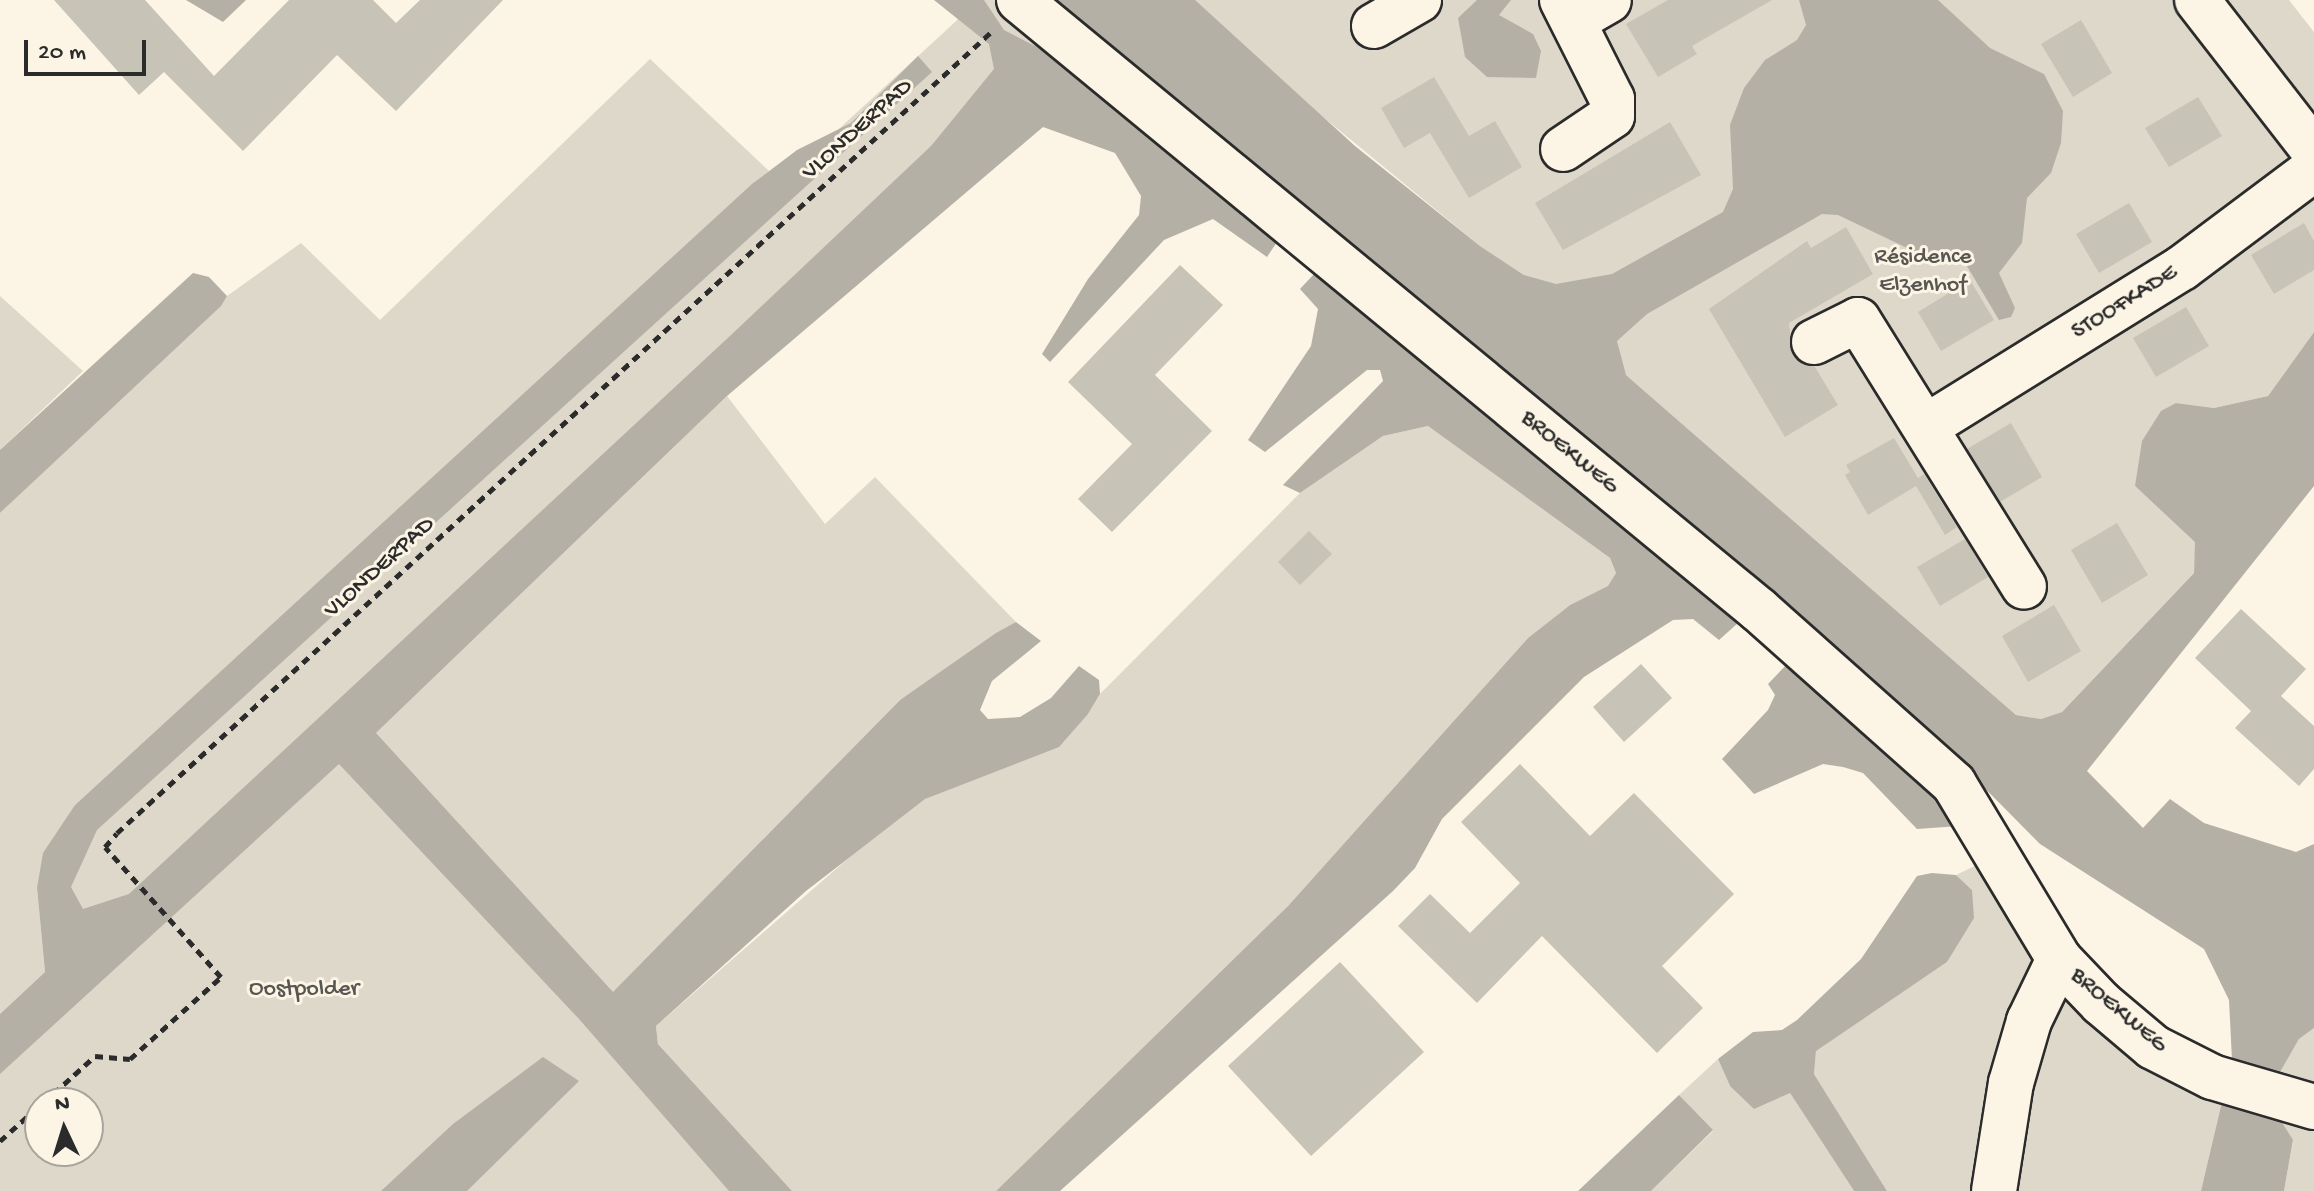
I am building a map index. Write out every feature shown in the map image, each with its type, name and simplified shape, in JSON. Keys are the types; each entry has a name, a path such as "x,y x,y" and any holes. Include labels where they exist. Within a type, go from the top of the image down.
{"street":[{"name":"BROEKWEG","path":"1019,0 1759,610 1954,784 2059,959 2153,1047 2212,1077 2310,1106"},
{"path":"1374,26 1419,0"},
{"path":"2197,0 2314,151"},
{"path":"1563,149 1612,116 1612,99 1582,7"},
{"name":"STOOFKADE","path":"1927,426 2182,268 2314,169"},
{"path":"1814,342 1858,320 1927,426 2024,587"},
{"name":"BROEKWEG","path":"1994,1191 2011,1083 2029,1021 2059,959"}],"path":[{"name":"VLONDERPAD","path":"60,1087 95,1056 130,1059 221,977 105,847 117,833 978,45"},
{"name":"VLONDERPAD","path":"0,1141 24,1119"}],"green space":[{"name":"Oostpolder","path":"979,0 1079,0 1108,23 326,725 774,1191 0,1191 0,1054 106,958 54,862 96,813"},
{"name":"Résidence Elzenhof","path":"1181,0 2289,0 2314,32 2314,332 2268,396 2214,408 2176,403 2135,486 2196,542 2194,573 2062,712 2041,719 2016,715 1626,375 1524,275 1480,246"},
{"path":"650,59 769,171 75,805 37,888 45,972 0,1014 0,513 227,296 301,243 380,320"},
{"path":"0,296 83,371 0,450"},
{"path":"727,396 825,524 875,477 1016,622 900,700 613,993 375,734"},
{"path":"1428,426 1610,558 1616,573 1609,586 1570,605 1528,638 1288,906 996,1191 792,1191 658,1044 656,1026 883,828 925,799 1088,714 1100,694 1300,493 1383,436"},
{"path":"1985,861 2206,1095 2225,1104 2201,1191 1887,1191 1814,1074 1816,1050 1947,962 1972,890 1956,875"},
{"path":"2314,1028 2314,1191 2284,1191 2293,1141 2283,1124 2279,1074 2299,1039"},
{"path":"1718,1059 1730,1086 1790,1093 1854,1191 1651,1191 1713,1131 1679,1095"}],"shaded area":[{"path":"186,0 246,0 223,22"},
{"path":"934,0 984,0 1004,30 1037,47 1248,211 1277,242 1267,257 1213,219 1164,240 1050,362 1042,354 1088,279 1139,215 1141,196 1115,153 1043,127 727,396 376,733 613,992 900,700 996,633 1016,622 1041,641 992,681 980,710 988,719 1020,717 1051,698 1079,666 1099,680 1100,694 1088,714 1059,747 925,799 806,891 656,1026 658,1044 792,1191 729,1191 579,1019 339,764 0,1074 0,1014 45,972 37,888 43,853 75,805 752,184 797,150 851,123 918,56 932,72 97,830 71,887 83,909 129,894 731,335 931,146 994,69 989,44"},
{"path":"1042,0 1195,0 1355,146 1480,246 1524,275 1556,284 1612,274 1723,212 1733,189 1730,125 1744,88 1765,60 1797,40 1806,25 1799,0 1938,0 1990,48 2044,74 2063,111 2061,143 2051,173 2027,198 2022,243 1999,273 2015,308 2011,317 1999,320 1958,251 1926,257 1838,215 1822,214 1647,314 1617,341 1626,375 2016,715 2041,719 2062,712 2194,573 2195,542 2135,486 2142,441 2161,411 2176,403 2214,408 2268,396 2314,332 2314,486 2087,771 2143,828 2170,799 2204,823 2296,852 2314,844 2314,1028 2299,1039 2279,1074 2283,1124 2293,1140 2284,1191 2201,1191 2232,1060 2229,1000 2204,949 2040,844 1942,745"},
{"path":"1477,0 1511,0 1499,15 1533,34 1541,51 1536,78 1487,77 1465,57 1458,18"},
{"path":"193,273 209,277 227,296 221,306 0,513 0,450"},
{"path":"1314,274 1330,275 1732,611 1738,623 1719,640 1693,619 1673,620 1584,677 1442,819 1415,868 1393,891 1060,1191 996,1191 1288,906 1528,638 1570,605 1608,586 1616,573 1610,558 1428,426 1383,436 1300,493 1283,485 1383,381 1380,370 1367,370 1265,452 1248,440 1311,346 1318,309 1300,289"},
{"path":"1789,662 1919,770 1959,826 1917,829 1863,773 1843,767 1823,764 1754,794 1722,759 1768,710 1775,695 1768,684"},
{"path":"1932,873 1956,875 1972,890 1974,918 1947,962 1816,1051 1814,1074 1887,1191 1854,1191 1790,1093 1754,1109 1730,1086 1718,1059 1753,1032 1782,1030 1797,1020 1861,959 1917,876"},
{"path":"543,1057 579,1081 467,1191 381,1191 453,1124"},
{"path":"1679,1095 1713,1130 1651,1191 1578,1191"}],"building":[{"path":"54,0 145,0 214,76 289,0 373,0 396,23 420,0 503,0 396,111 337,55 243,151 164,72 139,95"},
{"path":"1668,0 1772,0 1692,46 1697,54 1658,77 1626,24"},
{"path":"2081,20 2112,73 2073,97 2041,44"},
{"path":"1434,77 1469,136 1495,121 1522,167 1469,198 1430,133 1404,148 1381,108"},
{"path":"2198,97 2222,136 2169,167 2145,128"},
{"path":"1670,122 1701,175 1563,250 1535,203"},
{"path":"2129,203 2152,242 2099,273 2076,234"},
{"path":"2304,223 2314,241 2314,270 2274,294 2251,255"},
{"path":"1846,227 1873,274 1789,323 1792,354 1815,367 1838,405 1785,437 1709,309 1807,241 1811,248"},
{"path":"1180,265 1223,305 1155,375 1212,431 1112,532 1078,499 1132,444 1068,382"},
{"path":"1970,280 1994,320 1941,351 1918,312"},
{"path":"2186,307 2209,346 2156,377 2133,338"},
{"path":"2011,423 2042,477 2000,502 1967,449"},
{"path":"1894,438 1918,478 1924,474 1957,527 1945,535 1916,486 1868,515 1845,475 1850,472 1846,465"},
{"path":"2117,523 2148,575 2102,603 2071,550"},
{"path":"1309,531 1332,554 1300,585 1278,562"},
{"path":"1965,539 1988,577 1940,606 1917,567"},
{"path":"2054,605 2081,651 2028,682 2002,636"},
{"path":"2241,609 2306,669 2281,696 2314,726 2314,769 2299,786 2235,728 2251,711 2195,658"},
{"path":"1641,664 1672,698 1624,742 1593,707"},
{"path":"1520,764 1590,836 1634,793 1734,894 1662,966 1703,1008 1657,1053 1542,936 1477,1003 1398,926 1430,894 1470,933 1520,883 1461,822"},
{"path":"1340,962 1424,1052 1311,1156 1228,1066"}]}
